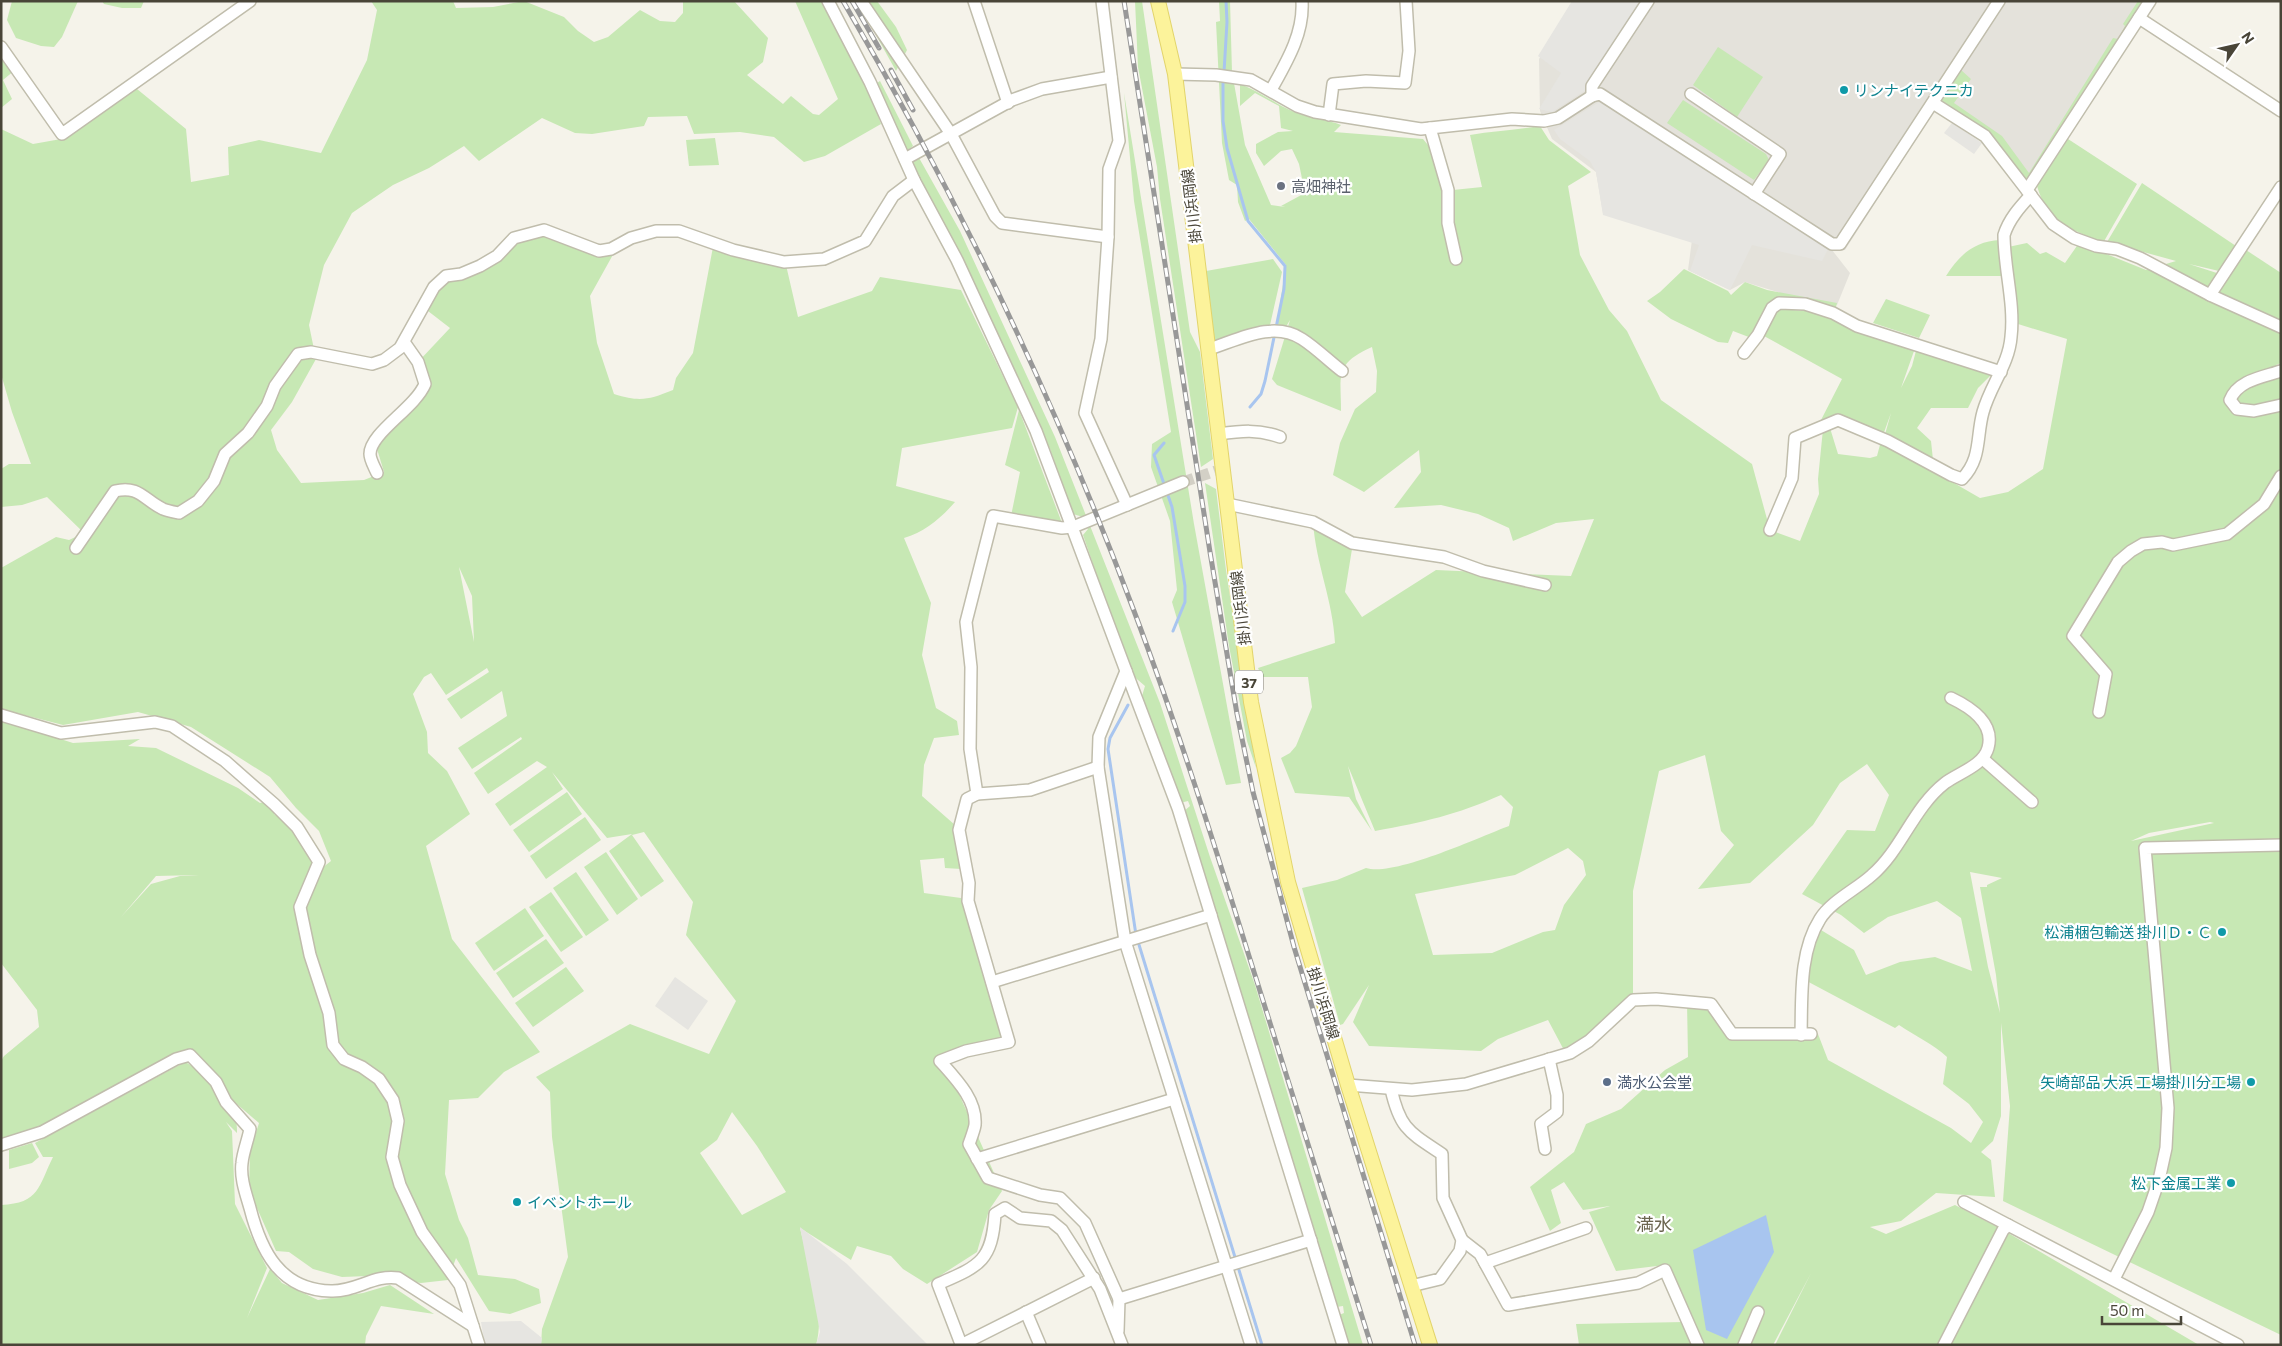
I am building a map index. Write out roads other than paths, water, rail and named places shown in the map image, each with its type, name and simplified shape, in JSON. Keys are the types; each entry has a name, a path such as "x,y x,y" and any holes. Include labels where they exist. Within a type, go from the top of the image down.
{"main road":[{"name":"掛川浜岡線","path":"1158,1 1175,74 1219,434 1220,470 1228,504 1252,702 1288,882 1348,1085 1430,1345"}],"street":[{"path":"1,47 62,134 250,1"},
{"path":"828,1 870,82 914,180 956,260 1036,431 1073,527 1178,808 1344,1345"},
{"path":"861,1 951,134 996,216 1002,223 1108,236"},
{"path":"974,1 1008,103"},
{"path":"1102,1 1119,141 1109,169 1108,236 1101,339 1085,413 1126,505"},
{"path":"1271,90 1293,52 1302,10 1302,1"},
{"path":"1330,115 1333,84 1366,81 1405,83 1409,51 1406,1"},
{"path":"1592,96 1592,86 1648,1"},
{"path":"1175,74 1216,75 1251,80 1297,106 1330,115 1421,129 1512,119 1544,121 1558,118 1592,96 1600,94 1832,244 1840,244 1999,1"},
{"path":"1770,530 1792,478 1795,438 1838,420 1888,441 1962,479 1968,472 1978,451 1983,412 2001,372 2012,337 2004,235 2007,226 2150,1"},
{"path":"2139,18 2281,111"},
{"path":"905,159 1008,103 1042,89 1111,77"},
{"path":"1691,94 1780,154 1754,194"},
{"path":"1933,103 1985,136 2053,224 2074,238 2096,246 2117,249 2210,295 2281,327"},
{"path":"1430,128 1448,190 1448,223 1456,259"},
{"path":"76,548 115,491 125,489 142,493 163,510 179,513 198,501 214,481 225,454 248,433 267,406 275,386 298,354 311,352 372,364 384,360 400,348 434,286 446,276 461,274 497,256 514,238 544,230 598,251 611,250 631,238 656,231 679,231 702,241 784,262 824,260 865,241 893,196 914,180"},
{"path":"2210,295 2281,187"},
{"path":"1744,353 1758,334 1772,308 1779,303 1805,304 1833,313 1857,326 2001,372"},
{"path":"1209,349 1275,331 1289,332 1303,339 1342,371"},
{"path":"377,473 370,455 374,439 419,396 425,384 418,362 404,342"},
{"path":"2281,371 2242,385 2234,391 2230,400 2237,409 2254,411 2281,405"},
{"path":"1219,434 1250,430 1263,431 1280,437"},
{"path":"2099,712 2106,674 2073,636 2118,562 2143,544 2162,542 2173,545 2227,534 2264,504 2281,476"},
{"path":"977,794 970,750 971,667 966,622 993,516 1062,528 1073,527 1178,484"},
{"path":"1228,504 1313,522 1352,543 1444,557 1483,571 1545,585"},
{"path":"1128,676 1099,737 1098,767 1124,941 1251,1345"},
{"path":"1348,1085 1412,1090 1466,1084 1570,1053 1589,1041 1633,1000 1656,999 1711,1004 1732,1034 1806,1034 1803,979 1812,936 1820,918 1874,874 1915,814 1936,790 1983,760 1988,748 1989,739 1985,726 1976,713 1951,698"},
{"path":"1,715 61,733 155,722 172,726 226,761 297,827 319,862 300,907 310,955 329,1014 334,1045 344,1059 362,1067 379,1079 393,1100 398,1121 392,1157 400,1185 422,1232 460,1285 478,1345"},
{"path":"1983,760 2032,802"},
{"path":"1098,767 1030,790 977,794 967,799 959,830 970,883 968,901 1009,1042 966,1051 940,1061 959,1082 973,1108 975,1126 969,1144 988,1178 1060,1198 1085,1222 1118,1299 1118,1331"},
{"path":"2114,1279 2148,1212 2166,1148 2168,1108 2146,848 2281,845"},
{"path":"992,982 1211,915"},
{"path":"1,1145 42,1132 176,1059 190,1055 216,1082 226,1102 250,1129 242,1163 244,1186 254,1226 272,1264 287,1277 320,1290 334,1291 353,1288 388,1276 398,1278 473,1326"},
{"path":"1545,1149 1541,1124 1557,1112 1557,1094 1549,1059"},
{"path":"1391,1089 1397,1113 1408,1132 1442,1154 1443,1198 1462,1240 1480,1254 1508,1306 1638,1282 1665,1270 1698,1345"},
{"path":"977,1159 1174,1099"},
{"path":"1964,1202 2238,1345"},
{"path":"1094,1278 961,1344 938,1284 971,1269 986,1256 994,1231 995,1214 1005,1208 1020,1218 1051,1221 1062,1230 1094,1278 1118,1331 1122,1345"},
{"path":"1944,1345 2003,1230 2008,1225"},
{"path":"1485,1263 1586,1228"},
{"path":"1118,1299 1311,1240"},
{"path":"1411,1286 1440,1279 1460,1251 1462,1240"},
{"path":"1026,1312 1040,1345"},
{"path":"1744,1345 1758,1312"}],"water":[{"path":"1766,1215 1774,1252 1727,1339 1706,1330 1693,1250"}],"waterway":[{"path":"1224,72 1227,22 1226,1"},
{"path":"1223,79 1223,121 1227,148 1248,221 1285,266 1284,289 1265,381 1261,394 1250,407"},
{"path":"1164,443 1154,455 1172,507 1185,586 1185,602 1173,631"},
{"path":"1128,705 1110,738 1108,749 1136,935 1262,1345"}],"tunnel":[{"path":"1183,482 1216,471"}],"railway":[{"path":"843,1 925,149 1002,300 1071,454 1103,532 1150,654 1194,783 1371,1345"},
{"path":"852,1 879,48"},
{"path":"1124,1 1210,552 1237,714 1253,792 1294,947 1415,1345"},
{"path":"891,70 913,110"}],"place":[{"name":"リンナイテクニカ","path":"1844,90"},
{"name":"高畑神社","path":"1281,186"},
{"name":"松浦梱包輸送 掛川Ｄ・Ｃ","path":"2222,932"},
{"name":"満水公会堂","path":"1607,1082"},
{"name":"矢崎部品 大浜 工場掛川分工場","path":"2251,1082"},
{"name":"松下金属工業","path":"2231,1183"},
{"name":"イベントホール","path":"517,1202"}],"district":[{"name":"満水","path":"1654,1224"}]}
